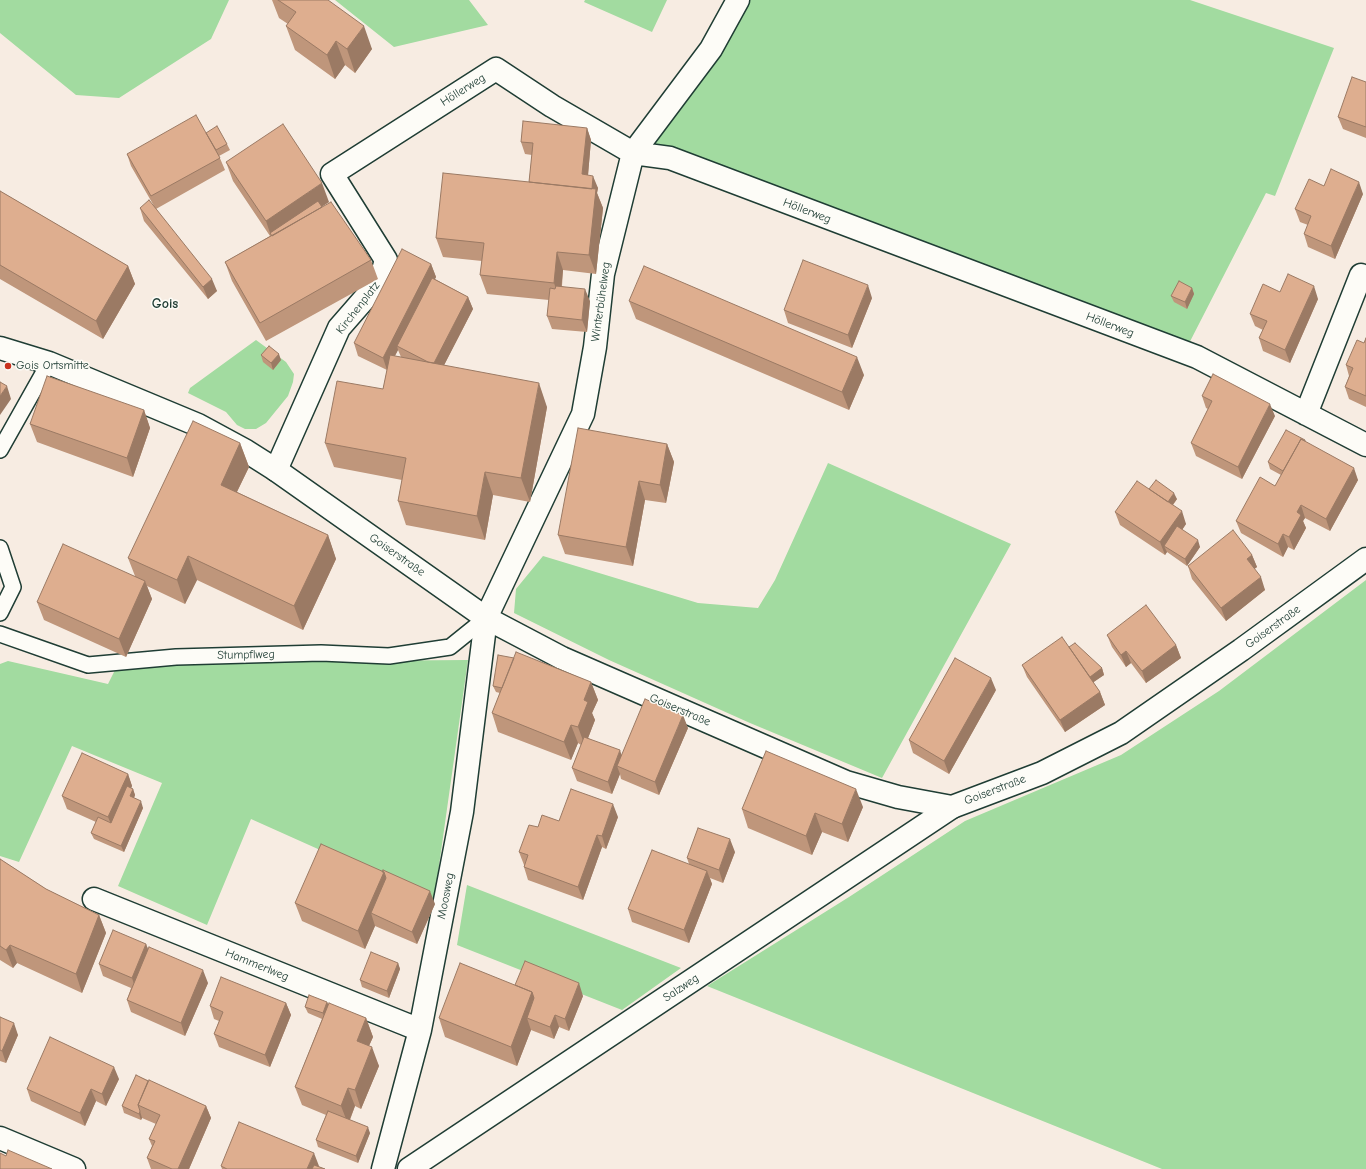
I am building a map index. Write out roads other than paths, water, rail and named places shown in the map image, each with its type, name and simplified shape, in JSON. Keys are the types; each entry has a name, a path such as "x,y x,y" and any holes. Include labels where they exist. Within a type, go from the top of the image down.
{"street":[{"name":"Winterbühelweg","path":"486,618 582,414 595,347 602,274 633,153 711,49 738,0"},
{"name":"Höllerweg","path":"332,174 496,69 552,106 633,153 670,158 1197,357 1366,445"},
{"name":"Kirchenplatz","path":"276,470 339,328 380,281 386,260 332,174"},
{"path":"1306,414 1361,275"},
{"name":"Goiserstraße","path":"0,348 49,363 198,425 276,470 486,618 562,658 846,782 898,797 952,807 1042,773 1121,733 1241,650 1366,559"},
{"name":"Moosweg","path":"383,1169 420,1030 462,812 486,618"},
{"name":"Salzweg","path":"409,1169 952,807"},
{"name":"Hammerlweg","path":"94,899 420,1030"},
{"path":"0,1138 74,1169"}],"lane":[{"path":"0,450 49,363"},
{"path":"0,548 13,587 0,613"},
{"name":"Stumpflweg","path":"0,634 88,665 176,657 321,653 389,656 450,647 486,618"}],"place":[{"name":"Gois Ortsmitte","path":"8,366"}],"district":[{"name":"Gois","path":"165,304"}]}
